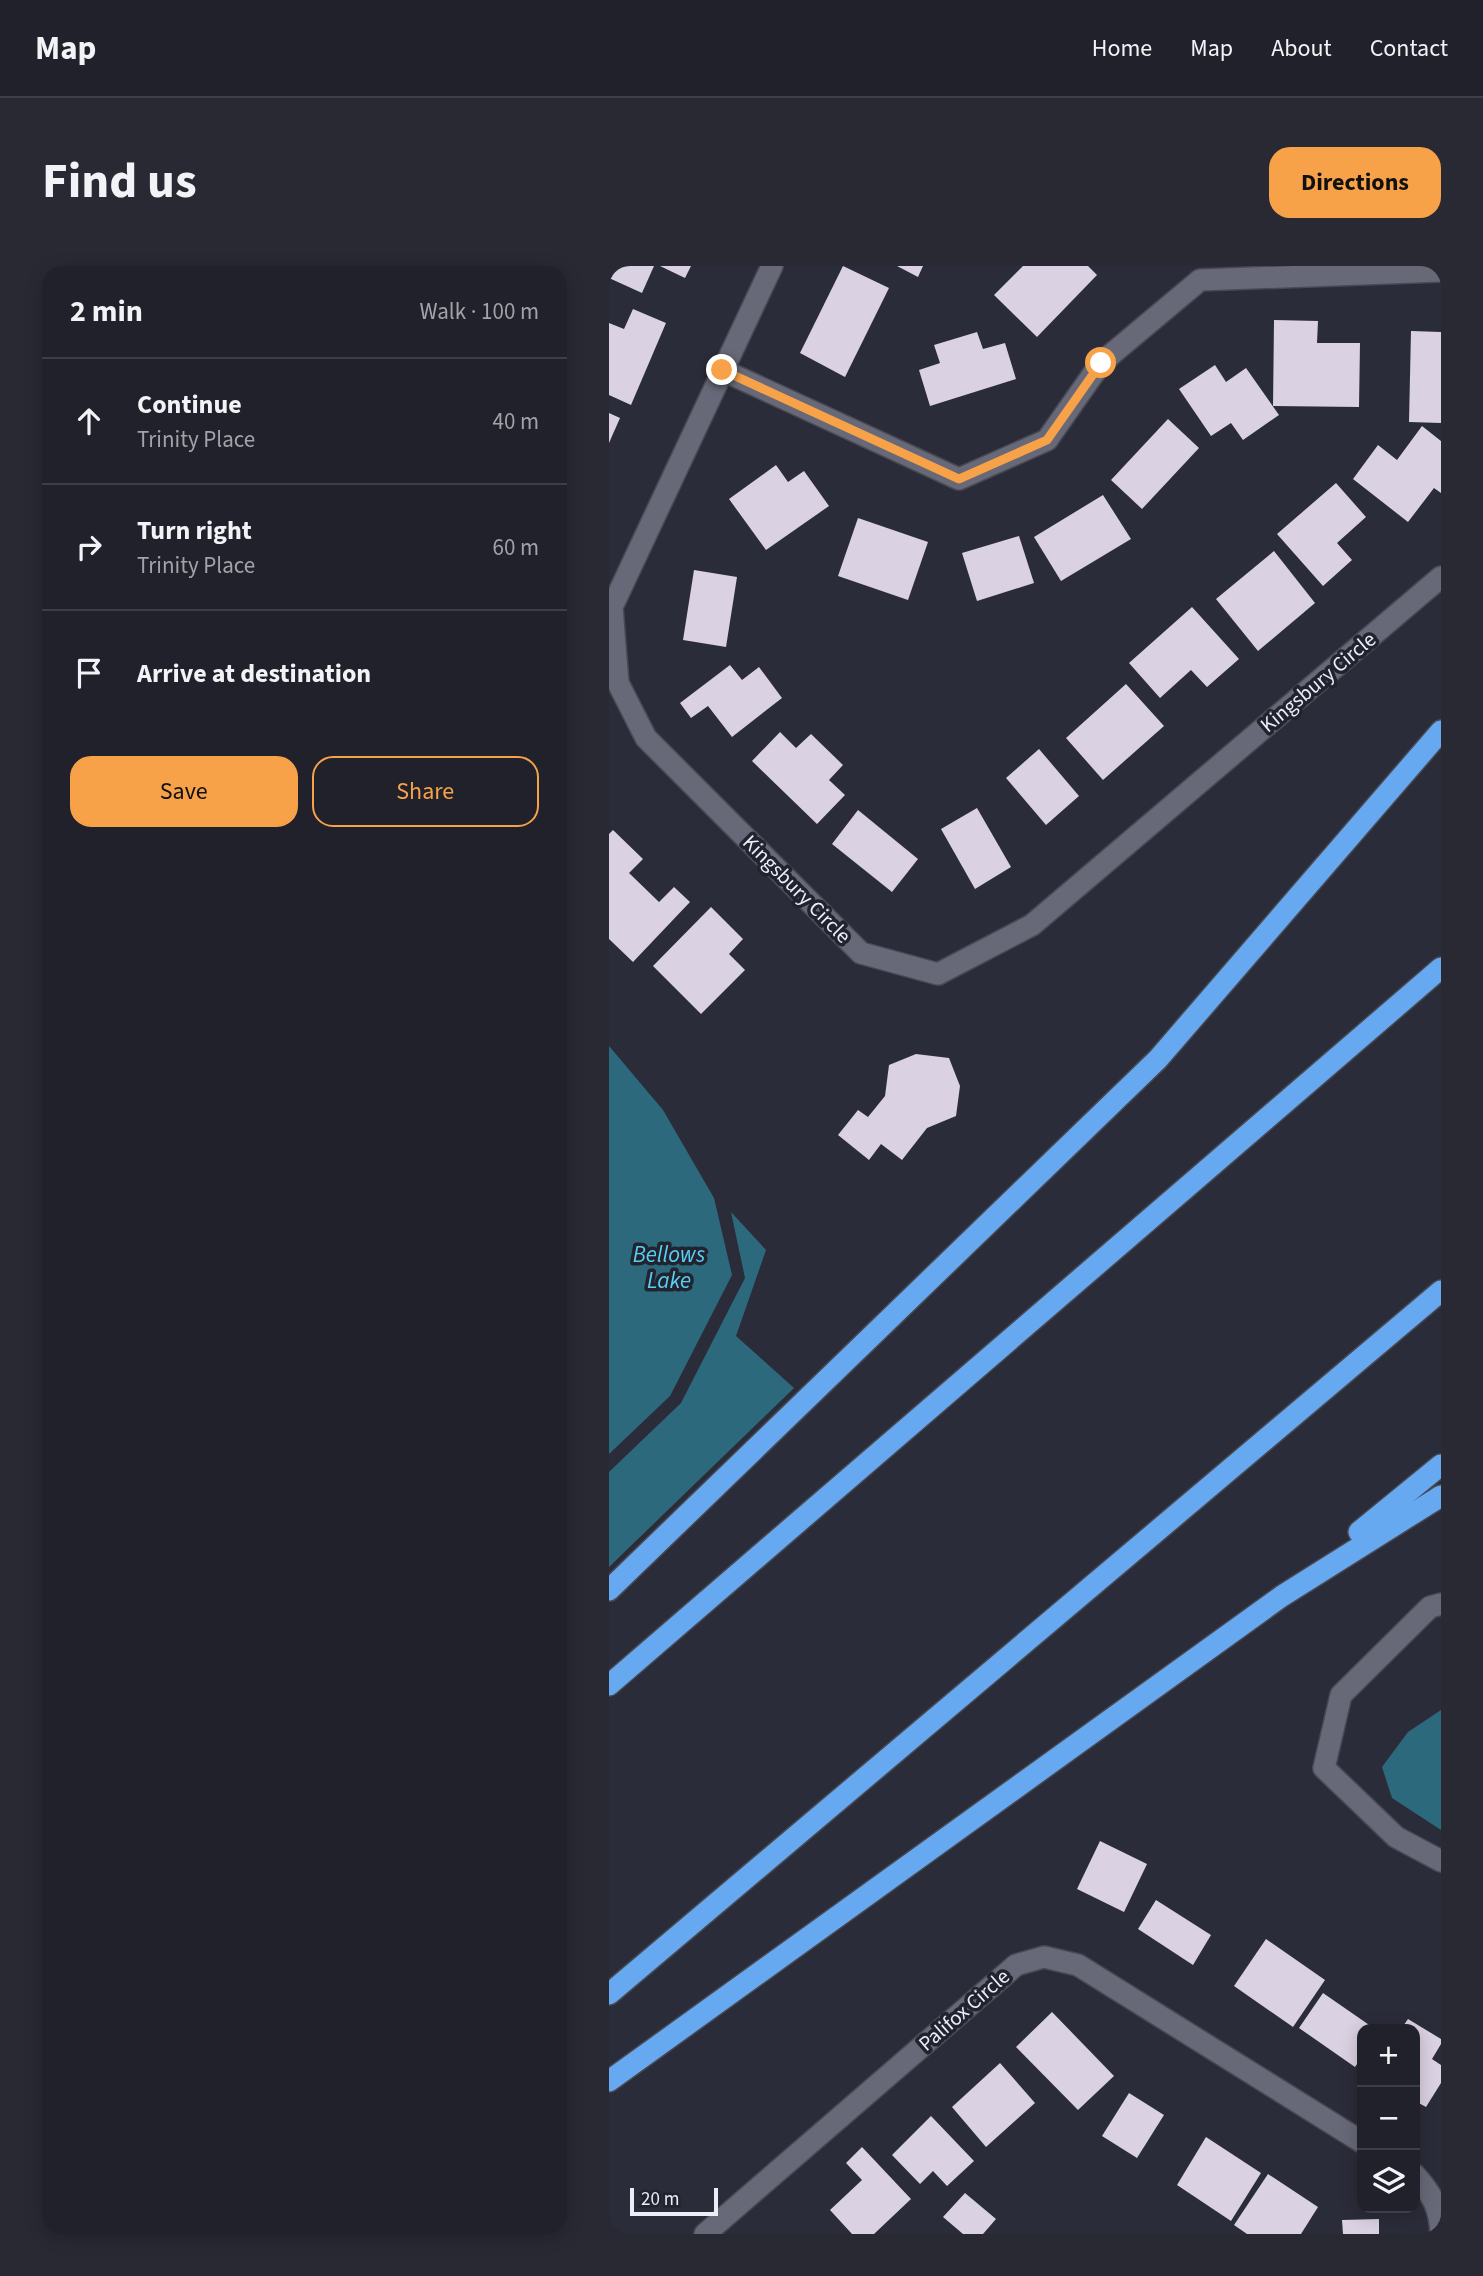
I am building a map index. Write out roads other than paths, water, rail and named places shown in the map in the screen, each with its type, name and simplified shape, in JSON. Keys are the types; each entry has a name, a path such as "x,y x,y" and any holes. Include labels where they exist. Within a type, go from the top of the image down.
{"highway":[{"path":"609,1590 1158,1059 1441,731"},
{"path":"609,1685 1441,968"},
{"path":"609,1994 1441,1291"},
{"path":"1282,1596 1441,1465"},
{"path":"609,2081 1282,1596 1441,1496"}],"street":[{"name":"Kingsbury Circle","path":"772,266 612,607 618,683 646,738 861,953 938,974 1032,925 1441,577"},
{"path":"722,370 959,479 1047,440 1101,363 1201,280 1441,271"},
{"path":"1441,1604 1430,1607 1341,1695 1324,1768 1397,1837 1441,1861"},
{"name":"Palifox Circle","path":"705,2234 1016,1965 1044,1957 1078,1965 1357,2139"},
{"path":"1420,2181 1433,2196 1441,2217 1441,2234"}],"water":[{"name":"Bellows Lake","path":"609,1046 663,1110 714,1198 732,1275 670,1396 609,1454"},
{"path":"731,1212 766,1250 736,1336 794,1388 609,1567 609,1472 681,1403 745,1278"},
{"path":"1441,1710 1441,1830 1392,1798 1382,1767 1408,1732"}]}
